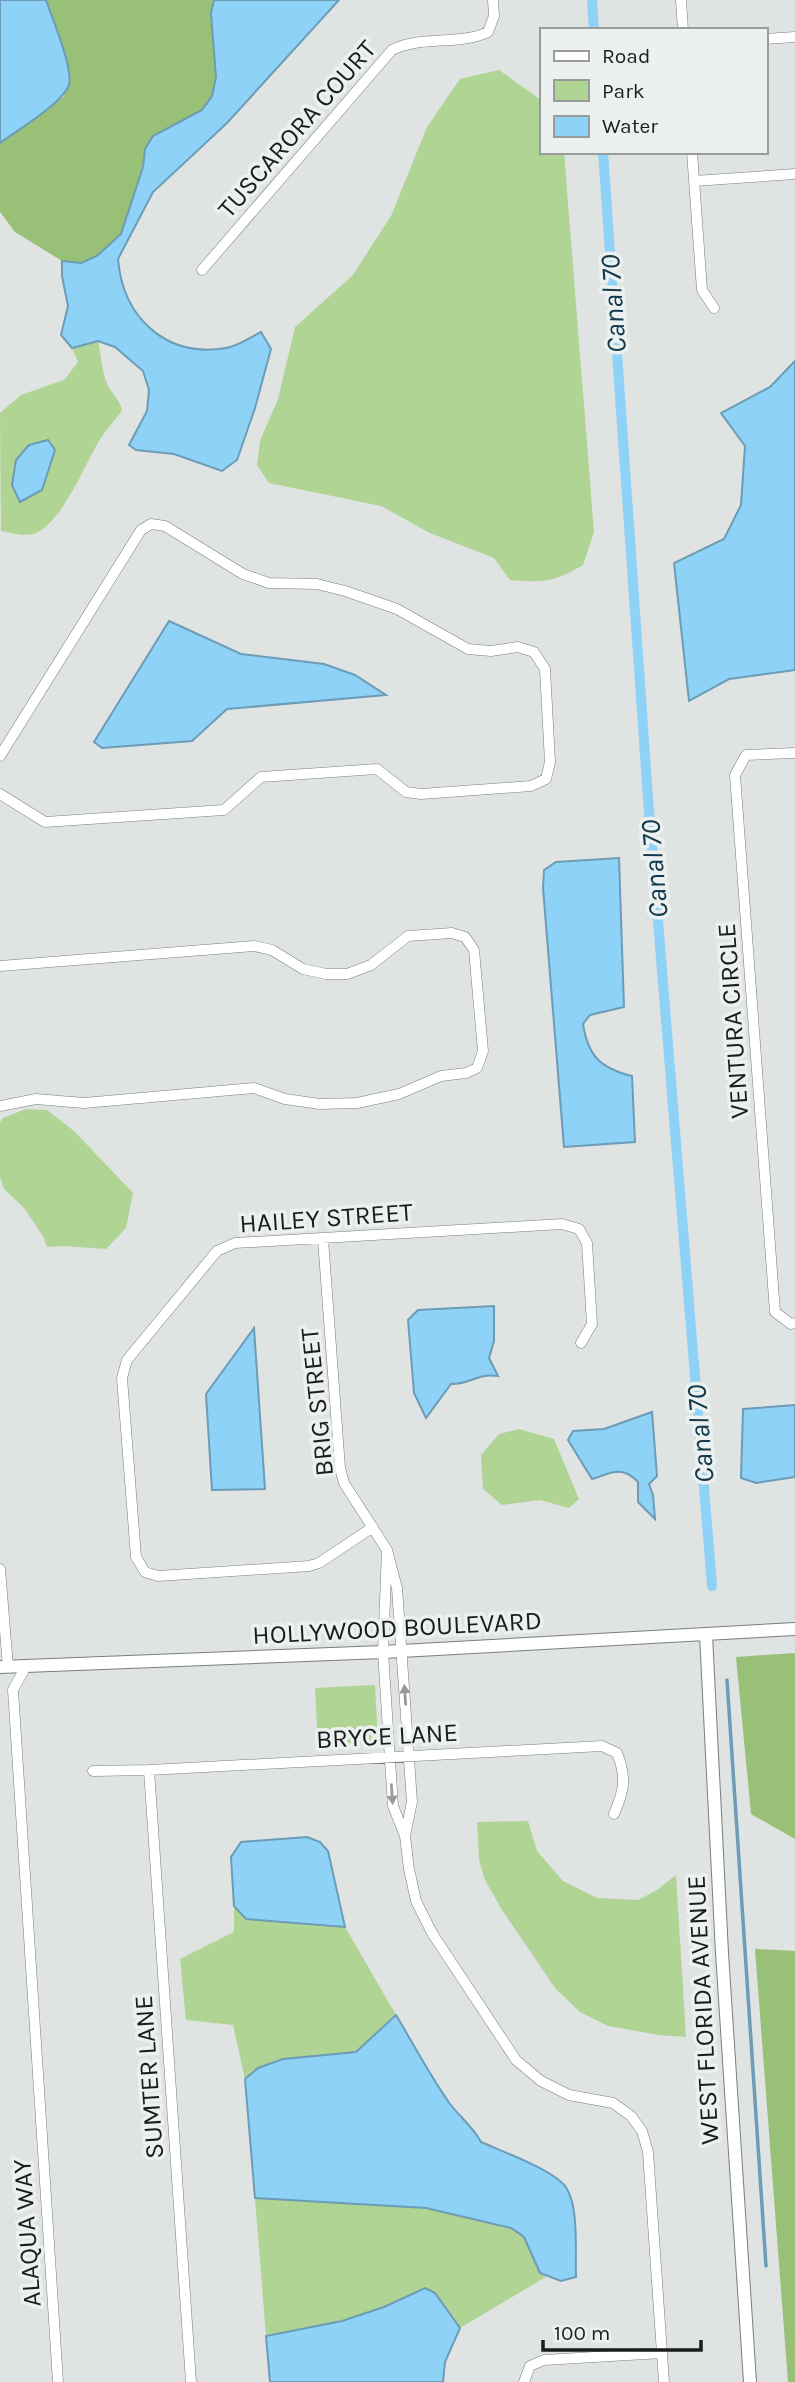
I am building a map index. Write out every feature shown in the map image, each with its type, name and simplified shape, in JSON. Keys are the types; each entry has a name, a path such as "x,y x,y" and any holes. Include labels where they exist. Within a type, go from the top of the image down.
{"street":[{"name":"TUSCARORA COURT","path":"202,270 392,50 406,42 475,38 488,32 494,16 493,0"},
{"path":"681,0 683,28"},
{"path":"767,39 795,37"},
{"path":"692,154 702,290 714,308"},
{"path":"694,181 795,174"},
{"path":"0,756 141,530 151,524 165,526 243,574 269,583 317,584 345,591 397,609 468,649 491,651 518,647 534,652 545,669 550,762 546,779 531,786 421,794 406,792 377,769 261,777 224,810 45,822 0,794"},
{"name":"VENTURA CIRCLE","path":"795,752 746,755 735,775 775,1312 791,1324 795,1323"},
{"path":"0,966 254,946 272,950 303,969 326,974 347,974 371,965 408,936 452,933 465,937 474,950 483,1051 477,1068 466,1073 441,1076 399,1094 357,1103 308,1102 254,1088 84,1103 36,1099 0,1106"},
{"name":"HAILEY STREET","path":"373,1527 318,1563 309,1566 158,1576 145,1572 136,1557 122,1378 127,1360 217,1251 235,1243 562,1224 579,1229 587,1243 592,1324 581,1343"},
{"name":"BRIG STREET","path":"323,1239 340,1468 344,1483 387,1550 397,1588 412,1802 405,1836"},
{"path":"387,1550 383,1652 393,1805 405,1836 416,1901 432,1933 516,2060 541,2081 569,2095 613,2104 631,2116 642,2131 648,2152 664,2382"},
{"path":"0,1569 4,1667"},
{"name":"HOLLYWOOD BOULEVARD","path":"4,1667 383,1652 795,1629"},
{"name":"WEST FLORIDA AVENUE","path":"706,1634 722,1953 750,2382"},
{"name":"ALAQUA WAY","path":"26,1666 13,1690 58,2382"},
{"name":"BRYCE LANE","path":"93,1771 602,1746 617,1753 622,1765 623,1792 614,1814"},
{"name":"SUMTER LANE","path":"149,1770 191,2382"},
{"path":"524,2382 530,2366 544,2360 662,2353"}],"green space":[{"path":"46,0 214,0 211,13 216,77 212,95 202,110 153,136 145,149 139,184 121,234 97,256 81,263 62,261 15,232 0,212 0,143 64,96 69,69"},
{"path":"499,70 540,99 540,154 564,154 594,532 583,565 556,578 540,581 510,580 494,558 430,533 381,506 269,483 257,465 260,441 278,399 295,327 352,276 391,216 427,127 460,79"},
{"path":"98,341 106,381 122,411 101,437 65,504 47,525 30,535 1,531 0,413 21,395 64,380 78,362 72,348"},
{"path":"26,1109 47,1110 74,1131 133,1193 126,1228 106,1249 47,1247 43,1236 24,1208 4,1189 0,1177 0,1122 3,1118"},
{"path":"519,1429 554,1439 579,1499 569,1508 540,1500 502,1505 483,1489 481,1455 499,1434"},
{"path":"795,1653 795,1839 751,1814 736,1657"},
{"path":"375,1685 378,1742 318,1745 315,1688"},
{"path":"528,1821 537,1851 563,1881 597,1898 638,1900 676,1875 686,2037 608,2026 580,2012 555,1988 502,1910 485,1880 479,1860 477,1822"},
{"path":"234,1906 247,1919 345,1927 396,2015 356,2052 283,2059 258,2068 245,2079 233,2025 186,2020 180,1959 234,1932"},
{"path":"755,1949 795,1951 795,2382 788,2382"},
{"path":"255,2198 426,2208 511,2228 524,2237 540,2273 546,2277 460,2328 435,2293 342,2321 266,2336"}],"water":[{"path":"0,0 46,0 65,55 69,84 59,99 0,143"},
{"path":"214,0 339,0 227,123 153,192 118,259 129,299 139,316 167,340 185,347 226,348 261,332 271,349 237,460 222,471 174,454 136,450 129,445 147,411 149,390 143,371 115,347 98,341 72,348 61,335 68,306 62,261 81,263 97,256 121,234 143,167 145,149 153,136 202,110 212,96 216,77 211,13"},
{"path":"795,361 795,670 729,679 689,701 674,563 724,539 741,505 745,446 721,413 770,387"},
{"path":"48,440 55,450 42,490 20,502 12,485 16,460 29,445"},
{"path":"169,621 241,654 324,664 355,675 386,695 227,709 192,741 102,748 94,742"},
{"path":"619,858 624,1007 590,1015 583,1024 588,1044 597,1059 612,1069 632,1076 635,1142 564,1147 543,888 544,870 556,862"},
{"path":"494,1306 494,1341 489,1358 498,1376 484,1376 451,1384 426,1418 414,1393 408,1320 418,1310"},
{"path":"254,1328 265,1489 212,1490 206,1394"},
{"path":"795,1405 795,1477 756,1483 741,1478 743,1409"},
{"path":"652,1412 657,1476 649,1484 655,1519 638,1502 638,1482 621,1472 592,1479 568,1440 573,1431 604,1429"},
{"path":"307,1837 320,1842 328,1851 345,1927 246,1919 234,1906 231,1857 241,1842"},
{"path":"396,2015 443,2093 481,2142 552,2175 567,2189 575,2219 576,2277 561,2281 540,2273 524,2237 511,2228 426,2208 255,2198 245,2079 258,2068 283,2059 356,2052"},
{"path":"425,2288 435,2293 460,2328 445,2362 443,2382 270,2382 266,2336 342,2321 384,2307"}],"waterway":[{"name":"Canal 70","path":"592,0 594,28"},
{"name":"Canal 70","path":"603,154 648,798 712,1586"},
{"path":"727,1680 766,2266"}]}
